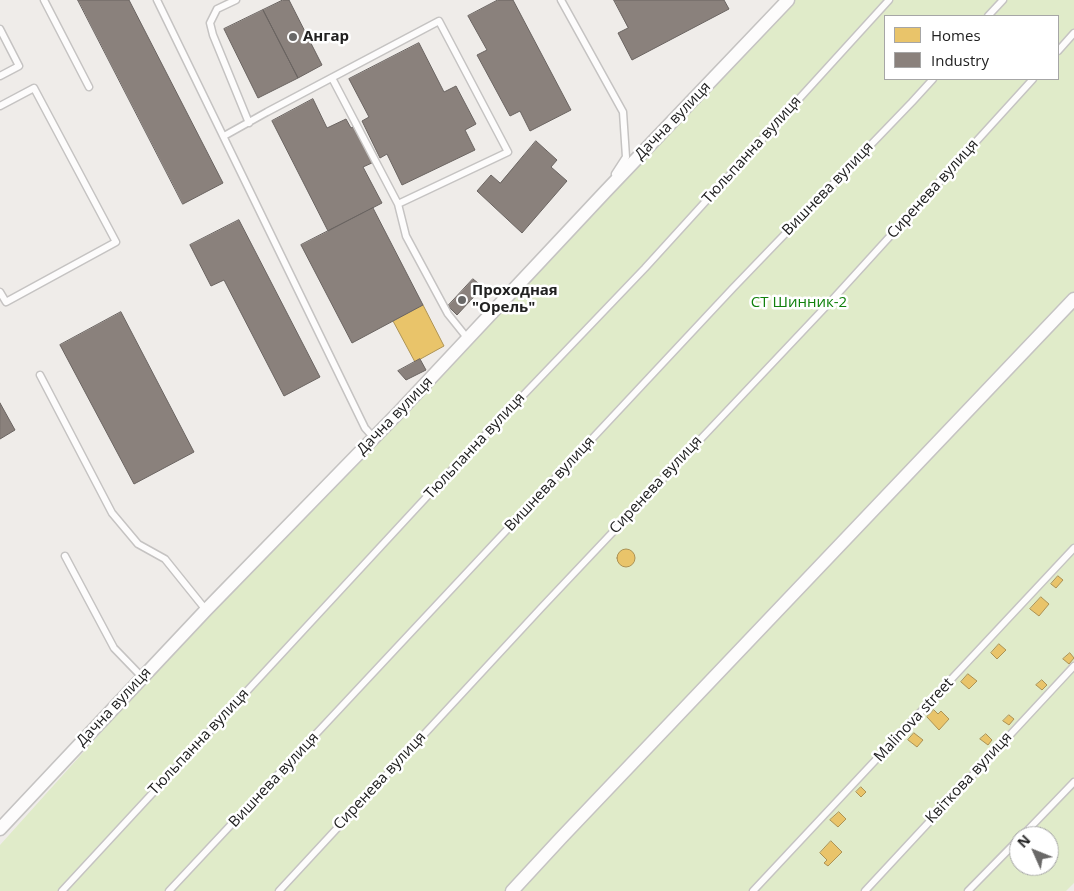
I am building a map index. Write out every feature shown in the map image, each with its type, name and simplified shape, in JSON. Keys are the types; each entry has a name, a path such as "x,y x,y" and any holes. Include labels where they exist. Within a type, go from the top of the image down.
{"street":[{"name":"Дачна вулиця","path":"0,829 142,677 374,438 788,0"},
{"path":"512,891 1074,299"}],"lane":[{"path":"44,0 89,87"},
{"path":"157,0 365,428 374,438"},
{"path":"236,0 217,9 210,23 213,35 249,123"},
{"path":"561,0 623,112 626,157 605,192"},
{"name":"Тюльпанна вулиця","path":"62,891 445,477 645,268 889,0"},
{"path":"989,15 1002,0"},
{"path":"224,136 439,21 508,152 398,204"},
{"path":"0,30 19,66 0,76"},
{"path":"1059,50 1074,33"},
{"path":"332,78 398,204 406,236 448,314 468,339"},
{"name":"Вишнева вулиця","path":"169,891 681,343 931,80"},
{"name":"Сиренева вулиця","path":"279,891 542,607 832,300 1032,80"},
{"path":"0,106 34,88 116,242 6,302 0,292"},
{"path":"40,375 112,513 138,544 165,559 206,610"},
{"name":"Malinova street","path":"753,891 1074,548"},
{"path":"65,556 114,648 142,677"},
{"name":"Квіткова вулиця","path":"865,891 1074,666"},
{"path":"1031,826 1074,782"},
{"path":"968,891 1009,848"}],"green space":[{"name":"СТ Шинник-2","path":"789,0 1074,0 1074,883 1066,891 0,891 0,845 124,707"}],"building: Homes":[{"path":"423,305 444,346 415,362 393,321"},
{"path":"626,549 632,552 635,558 632,564 626,567 620,564 617,558 620,552"},
{"path":"1058,576 1063,580 1056,588 1051,584"},
{"path":"1041,597 1049,604 1039,616 1030,609"},
{"path":"999,644 1006,650 997,659 991,653"},
{"path":"1070,653 1074,658 1069,664 1063,659"},
{"path":"968,674 977,681 969,689 961,682"},
{"path":"1042,680 1047,685 1042,690 1036,685"},
{"path":"934,710 938,714 941,711 949,719 939,730 927,717"},
{"path":"1009,715 1014,719 1009,725 1003,721"},
{"path":"914,733 923,740 917,747 908,740"},
{"path":"986,734 992,740 988,745 980,739"},
{"path":"861,787 866,792 861,797 856,792"},
{"path":"839,812 846,819 838,827 830,820"},
{"path":"831,841 842,852 828,866 824,863 827,860 820,853"}],"building: Industry":[{"path":"78,0 129,0 223,183 183,204"},
{"name":"Ангар","path":"283,0 289,0 322,65 298,78 263,10"},
{"path":"498,0 513,0 571,110 530,131 520,111 510,116 477,55 487,50 468,16"},
{"path":"614,0 724,0 729,9 632,60 618,33 628,28"},
{"path":"263,10 298,78 258,98 224,29"},
{"path":"419,43 444,92 456,86 476,124 465,130 475,150 402,185 387,154 380,158 362,121 369,117 349,79"},
{"path":"313,99 327,128 346,119 351,128 355,126 374,162 363,167 382,203 328,231 272,121"},
{"path":"536,141 557,160 551,167 567,181 522,233 477,191 491,175 500,183"},
{"path":"373,208 423,305 352,343 301,245"},
{"path":"239,220 320,377 284,396 224,280 211,286 190,245"},
{"name":"Проходная \"Орель\"","path":"473,279 483,287 457,315 448,306"},
{"path":"121,312 194,452 134,484 60,345"},
{"path":"420,359 426,370 406,380 398,371"},
{"path":"0,403 15,430 0,439"}],"place":[{"name":"Ангар","path":"293,37"},
{"name":"Проходная \"Орель\"","path":"462,300"}]}
